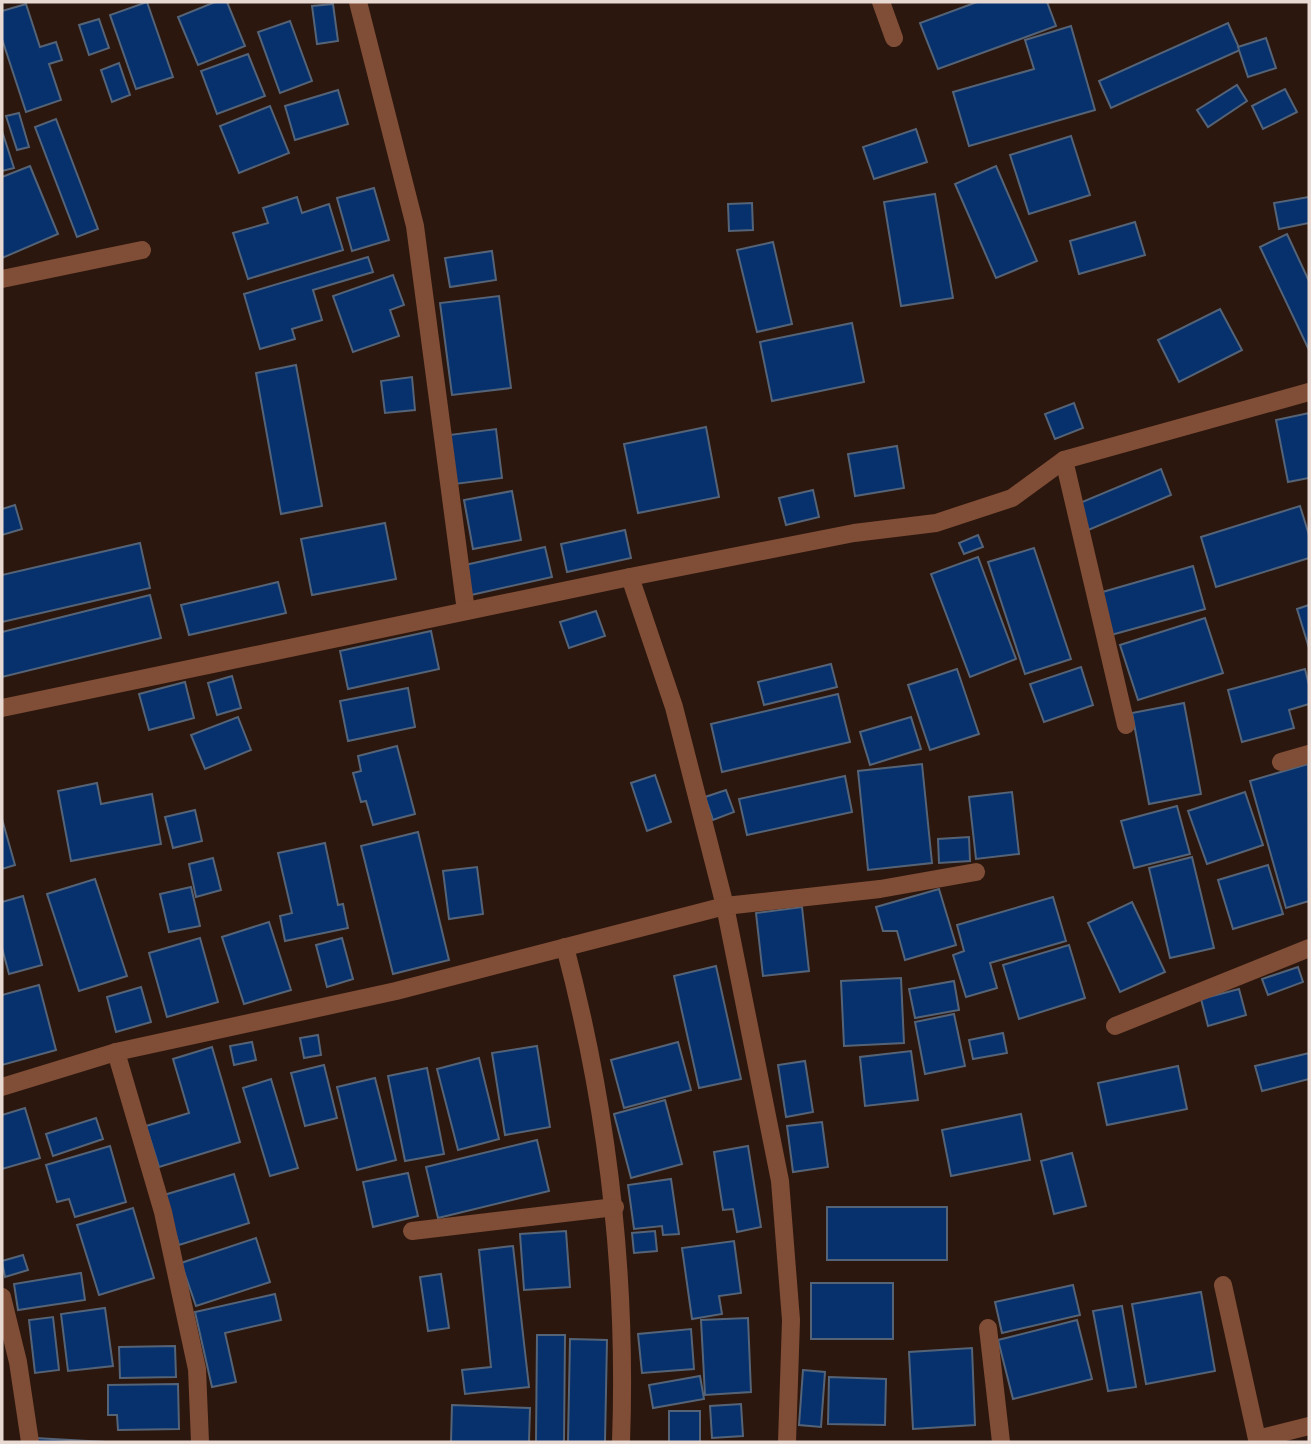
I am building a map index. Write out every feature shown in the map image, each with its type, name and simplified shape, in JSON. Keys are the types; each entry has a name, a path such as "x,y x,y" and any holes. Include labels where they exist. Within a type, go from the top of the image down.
{"street":[{"path":"358,2 415,226 466,611"},
{"path":"881,2 894,38"},
{"path":"2,279 142,250"},
{"path":"2,708 629,577 854,533 936,523 1012,498 1064,460 1309,392"},
{"path":"1064,460 1126,725"},
{"path":"629,577 674,707 725,906 780,1181 791,1320 787,1442"},
{"path":"1281,762 1309,754"},
{"path":"2,1087 116,1052 396,991 725,906 880,889 976,873"},
{"path":"565,947 586,1028 615,1207 621,1442"},
{"path":"1115,1026 1309,948"},
{"path":"116,1052 163,1212 197,1369 200,1442"},
{"path":"412,1231 615,1207"},
{"path":"1223,1285 1256,1439 1309,1426"},
{"path":"2,1297 18,1362 30,1442"},
{"path":"988,1328 1001,1442"}],"building":[{"path":"147,2 173,77 136,89 110,15"},
{"path":"215,2 227,2 245,46 198,65 178,17"},
{"path":"977,2 1047,2 1056,26 938,69 920,23"},
{"path":"26,4 40,47 56,42 62,60 49,64 61,100 26,112 2,39 2,11"},
{"path":"333,4 338,41 317,44 312,6"},
{"path":"99,19 109,48 89,55 79,25"},
{"path":"290,21 312,81 280,93 258,32"},
{"path":"1228,23 1240,50 1111,108 1099,81"},
{"path":"1071,26 1095,110 969,146 953,92 1034,69 1025,40"},
{"path":"1266,38 1276,68 1248,77 1238,47"},
{"path":"248,54 265,96 217,114 201,71"},
{"path":"119,63 130,95 112,102 101,70"},
{"path":"1237,85 1247,101 1208,127 1197,110"},
{"path":"1285,89 1297,112 1263,129 1252,106"},
{"path":"338,90 348,124 295,140 285,106"},
{"path":"270,106 289,153 239,173 220,126"},
{"path":"19,113 29,147 17,150 6,116"},
{"path":"56,119 98,229 77,237 35,127"},
{"path":"916,129 927,162 874,179 863,147"},
{"path":"2,131 14,168 2,171"},
{"path":"1071,136 1090,195 1029,214 1010,155"},
{"path":"30,166 58,234 2,258 2,177"},
{"path":"996,166 1037,261 996,278 955,184"},
{"path":"374,188 389,240 352,251 337,198"},
{"path":"935,194 953,298 901,306 884,202"},
{"path":"297,197 302,213 329,204 343,250 248,279 233,233 268,223 263,208"},
{"path":"1309,197 1309,223 1279,229 1274,203"},
{"path":"752,203 753,230 729,231 728,204"},
{"path":"1135,222 1145,255 1079,274 1070,241"},
{"path":"1287,234 1309,281 1309,350 1260,247"},
{"path":"773,242 792,324 757,332 737,250"},
{"path":"492,251 496,280 450,287 445,258"},
{"path":"368,257 373,272 313,290 322,320 292,329 295,339 260,349 244,294"},
{"path":"393,275 404,305 390,310 399,336 353,352 333,296"},
{"path":"499,296 511,388 452,395 440,303"},
{"path":"1220,309 1242,350 1179,382 1158,340"},
{"path":"852,323 864,382 772,401 760,342"},
{"path":"296,365 322,506 281,514 256,373"},
{"path":"412,377 415,410 385,413 381,381"},
{"path":"1074,403 1083,428 1055,439 1045,414"},
{"path":"1309,413 1309,478 1288,482 1276,420"},
{"path":"706,427 719,497 638,513 624,444"},
{"path":"496,429 502,478 455,484 449,435"},
{"path":"897,446 904,488 855,496 848,454"},
{"path":"1161,469 1171,495 1086,531 1075,505"},
{"path":"813,490 819,517 786,525 779,498"},
{"path":"512,491 521,540 473,549 464,500"},
{"path":"15,505 22,529 2,535 2,509"},
{"path":"1300,506 1309,535 1309,558 1216,587 1201,537"},
{"path":"385,523 396,579 312,595 301,539"},
{"path":"625,530 631,558 567,572 561,544"},
{"path":"978,535 983,547 964,554 959,543"},
{"path":"140,543 150,588 2,622 2,575"},
{"path":"545,547 552,577 471,595 465,565"},
{"path":"1034,548 1071,659 1025,674 988,562"},
{"path":"978,557 1016,659 970,677 931,574"},
{"path":"1193,566 1205,609 1111,635 1099,593"},
{"path":"278,582 286,613 189,635 181,605"},
{"path":"150,595 161,638 2,677 2,632"},
{"path":"1309,605 1309,648 1297,609"},
{"path":"596,611 605,636 569,648 560,622"},
{"path":"1205,618 1223,673 1138,700 1120,645"},
{"path":"431,631 439,669 348,689 340,651"},
{"path":"831,664 837,687 764,705 758,682"},
{"path":"1081,667 1093,705 1044,722 1030,684"},
{"path":"957,669 979,734 930,750 908,685"},
{"path":"1305,669 1309,685 1309,704 1289,710 1294,728 1242,742 1228,690"},
{"path":"232,676 241,708 217,715 208,683"},
{"path":"185,682 194,718 149,730 139,694"},
{"path":"408,688 415,727 348,741 340,701"},
{"path":"838,694 850,742 722,772 711,724"},
{"path":"1184,703 1201,794 1149,804 1132,713"},
{"path":"238,717 251,750 205,769 191,735"},
{"path":"911,717 921,749 870,765 860,732"},
{"path":"397,746 415,814 373,825 366,801 361,802 353,773 361,771 358,756"},
{"path":"922,764 932,863 868,870 858,771"},
{"path":"1308,764 1309,901 1286,908 1250,781"},
{"path":"655,775 671,822 647,831 631,783"},
{"path":"845,776 852,812 747,835 739,799"},
{"path":"97,783 101,804 152,794 161,844 71,861 58,791"},
{"path":"726,790 734,812 713,820 705,797"},
{"path":"1012,792 1019,854 976,859 969,797"},
{"path":"1245,792 1263,845 1207,864 1188,811"},
{"path":"1177,806 1190,854 1134,868 1121,821"},
{"path":"195,810 202,841 173,848 165,817"},
{"path":"2,819 15,865 2,869"},
{"path":"418,832 449,960 393,974 361,846"},
{"path":"969,837 970,861 939,863 938,839"},
{"path":"325,843 338,905 343,904 348,928 285,941 280,916 292,913 278,853"},
{"path":"1192,857 1214,948 1170,958 1149,868"},
{"path":"213,858 221,890 196,897 189,864"},
{"path":"1268,865 1283,914 1233,929 1218,880"},
{"path":"477,867 483,914 449,919 443,871"},
{"path":"95,879 127,976 79,991 47,894"},
{"path":"191,887 200,926 169,932 160,894"},
{"path":"939,889 956,945 905,960 897,931 883,931 876,907"},
{"path":"23,896 42,965 9,974 2,948 2,902"},
{"path":"1053,897 1066,941 990,963 997,988 966,997 953,955 964,951 957,925"},
{"path":"1132,902 1165,972 1120,992 1088,923"},
{"path":"802,907 809,971 763,976 756,913"},
{"path":"269,922 291,990 244,1004 222,937"},
{"path":"200,938 218,1002 167,1017 149,953"},
{"path":"342,938 353,979 327,987 316,945"},
{"path":"1069,945 1085,998 1019,1019 1003,965"},
{"path":"716,966 741,1079 699,1088 674,976"},
{"path":"1298,967 1303,982 1268,995 1262,979"},
{"path":"901,978 904,1043 844,1046 841,981"},
{"path":"954,981 959,1010 915,1018 909,989"},
{"path":"39,985 56,1050 2,1065 2,995"},
{"path":"141,987 151,1022 116,1032 107,997"},
{"path":"1239,989 1246,1015 1208,1026 1201,999"},
{"path":"954,1014 965,1066 925,1074 915,1022"},
{"path":"1003,1033 1007,1053 973,1059 969,1040"},
{"path":"318,1035 321,1055 304,1058 300,1038"},
{"path":"252,1042 256,1060 234,1065 230,1046"},
{"path":"678,1042 691,1090 624,1108 611,1060"},
{"path":"537,1046 550,1127 505,1135 492,1053"},
{"path":"212,1047 240,1142 159,1167 146,1126 189,1113 173,1059"},
{"path":"911,1051 918,1100 865,1106 860,1057"},
{"path":"1309,1053 1309,1079 1262,1091 1255,1066"},
{"path":"479,1058 499,1139 458,1150 437,1069"},
{"path":"805,1061 813,1112 786,1117 778,1065"},
{"path":"324,1065 337,1118 305,1126 291,1073"},
{"path":"1178,1066 1187,1109 1107,1125 1098,1083"},
{"path":"427,1068 444,1154 405,1161 388,1076"},
{"path":"375,1078 396,1160 357,1170 337,1087"},
{"path":"271,1079 298,1168 270,1176 243,1088"},
{"path":"665,1100 682,1164 631,1178 614,1114"},
{"path":"25,1108 40,1158 2,1169 2,1115"},
{"path":"1021,1114 1030,1160 951,1176 942,1130"},
{"path":"96,1118 103,1139 53,1156 46,1134"},
{"path":"822,1122 828,1167 793,1172 787,1126"},
{"path":"537,1140 549,1191 438,1218 426,1167"},
{"path":"110,1146 126,1202 75,1217 69,1199 57,1202 46,1165"},
{"path":"748,1146 761,1227 737,1232 733,1209 723,1210 714,1152"},
{"path":"1072,1153 1086,1206 1054,1214 1041,1161"},
{"path":"408,1173 418,1216 373,1227 363,1182"},
{"path":"234,1174 249,1223 179,1245 164,1195"},
{"path":"671,1179 679,1234 663,1235 662,1226 634,1229 628,1185"},
{"path":"827,1207 947,1207 947,1260 827,1260"},
{"path":"133,1208 154,1278 99,1295 77,1225"},
{"path":"566,1231 570,1287 524,1290 520,1234"},
{"path":"655,1231 657,1251 634,1253 632,1233"},
{"path":"256,1238 270,1282 196,1306 181,1263"},
{"path":"734,1241 741,1293 719,1296 722,1314 692,1319 682,1248"},
{"path":"513,1246 529,1387 465,1394 462,1370 491,1367 479,1250"},
{"path":"23,1255 28,1270 5,1277 2,1261"},
{"path":"81,1273 85,1300 18,1310 14,1284"},
{"path":"441,1274 449,1328 428,1331 420,1277"},
{"path":"811,1283 893,1283 893,1339 811,1339"},
{"path":"1073,1285 1080,1315 1002,1333 995,1302"},
{"path":"1201,1292 1215,1371 1146,1384 1132,1304"},
{"path":"275,1294 281,1320 225,1333 236,1382 212,1387 195,1312"},
{"path":"1122,1306 1136,1387 1108,1391 1093,1311"},
{"path":"105,1308 113,1366 68,1371 61,1314"},
{"path":"53,1317 59,1370 35,1373 29,1320"},
{"path":"748,1318 751,1392 705,1395 701,1320"},
{"path":"1077,1320 1092,1379 1013,1399 998,1340"},
{"path":"691,1329 694,1369 642,1373 638,1334"},
{"path":"537,1335 565,1335 564,1442 536,1442"},
{"path":"570,1339 607,1340 605,1442 568,1442"},
{"path":"175,1346 176,1377 120,1378 119,1347"},
{"path":"972,1348 975,1425 913,1429 909,1352"},
{"path":"803,1370 825,1372 821,1427 799,1425"},
{"path":"700,1376 704,1399 653,1408 649,1385"},
{"path":"829,1377 886,1379 885,1425 828,1424"},
{"path":"178,1384 179,1429 118,1430 117,1415 108,1415 108,1385"},
{"path":"741,1404 743,1436 712,1438 710,1406"},
{"path":"452,1405 530,1408 529,1442 451,1442"},
{"path":"669,1411 700,1411 700,1442 669,1442"},
{"path":"35,1438 106,1442 35,1442"}]}
